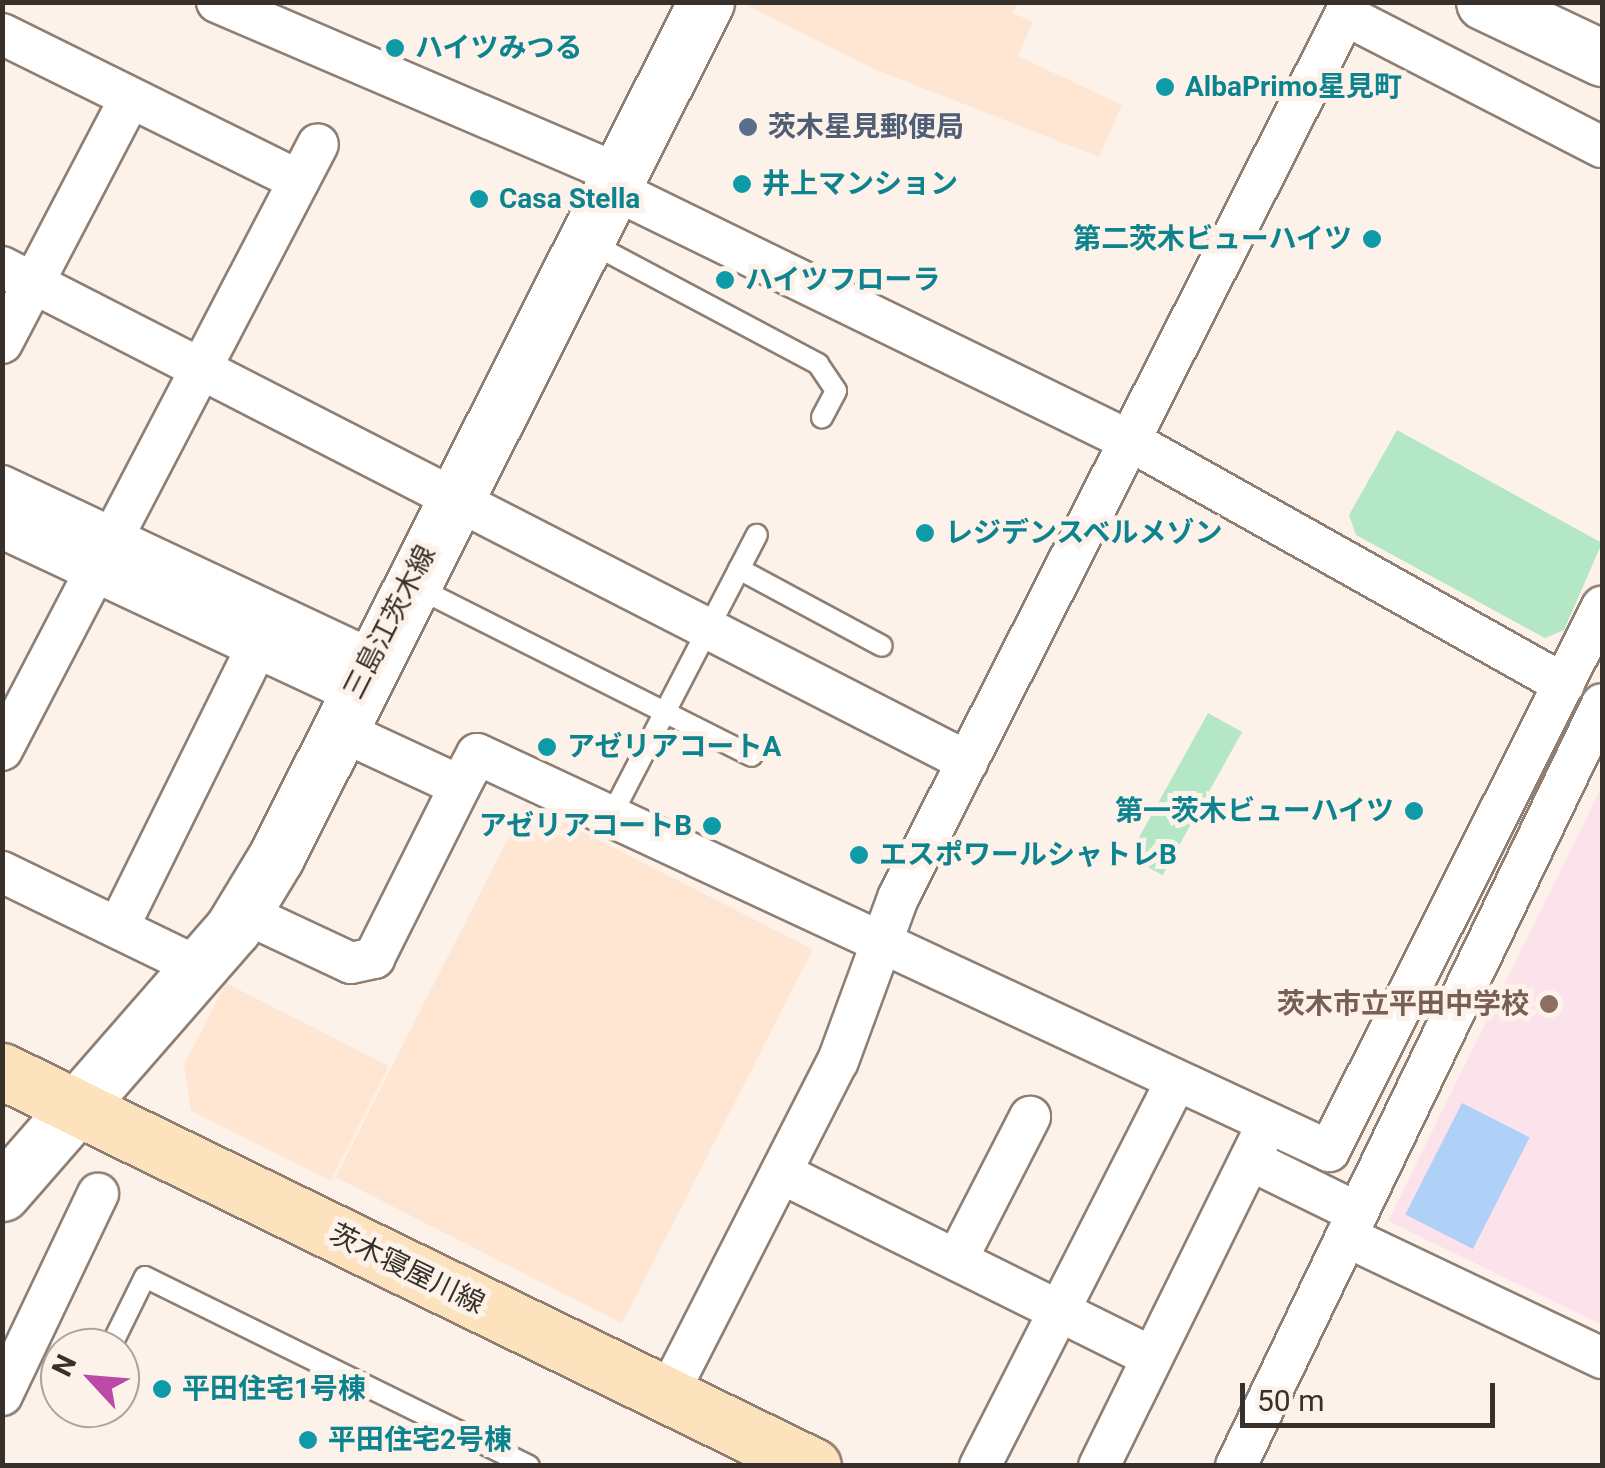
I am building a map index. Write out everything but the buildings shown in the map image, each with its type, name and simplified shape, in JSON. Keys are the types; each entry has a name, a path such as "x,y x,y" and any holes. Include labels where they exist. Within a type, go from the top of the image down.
{"main road":[{"name":"三島江茨木線","path":"2,1193 200,968 242,912 706,2"},
{"path":"1484,2 1602,58"},
{"name":"茨木寝屋川線","path":"2,1071 813,1466"}],"street":[{"path":"217,2 617,182 1134,443 1564,684"},
{"path":"668,1394 838,1061 880,947 968,762 1134,443 1346,15 1602,147"},
{"path":"2,34 299,181"},
{"path":"2,343 18,274 130,98"},
{"path":"2,750 318,144"},
{"path":"18,274 454,494 968,762"},
{"path":"2,486 105,553 265,630 354,694 460,786"},
{"path":"2,528 105,553"},
{"path":"242,912 351,964 374,958 477,754 880,947 1329,1151 1602,607"},
{"path":"118,928 265,630"},
{"path":"1236,1466 1602,704"},
{"path":"2,872 200,968"},
{"path":"980,1466 1176,1081"},
{"path":"957,1259 1030,1117"},
{"path":"1099,1466 1268,1123"},
{"path":"1250,1160 1352,1224 1602,1358"},
{"path":"781,1173 1060,1308 1152,1357"},
{"path":"2,1396 98,1194"}],"lane":[{"path":"587,241 818,364 836,392 822,417"},
{"path":"610,818 757,535"},
{"path":"739,568 882,646"},
{"path":"410,583 752,756"},
{"path":"120,1328 145,1277 530,1466"}],"shaded area":[{"path":"740,2 1018,3 1013,13 1033,22 1018,56 1122,105 1099,157 874,69"},
{"name":"茨木市立平田中学校","path":"1602,786 1602,1325 1388,1221"},
{"path":"526,803 813,949 622,1323 335,1177"},
{"path":"226,983 389,1066 331,1181 191,1111 184,1065"}],"green space":[{"path":"1397,430 1602,543 1564,630 1545,638 1356,535 1349,515"},
{"path":"1208,713 1242,732 1163,875 1128,856"}],"water":[{"path":"1462,1103 1530,1138 1473,1249 1405,1214"}],"place":[{"name":"ハイツみつる","path":"395,48"},
{"name":"AlbaPrimo星見町","path":"1165,87"},
{"name":"茨木星見郵便局","path":"748,127"},
{"name":"井上マンション","path":"742,184"},
{"name":"Casa Stella","path":"479,199"},
{"name":"第二茨木ビューハイツ","path":"1372,239"},
{"name":"ハイツフローラ","path":"725,280"},
{"name":"レジデンスベルメゾン","path":"925,533"},
{"name":"アゼリアコートA","path":"547,747"},
{"name":"第一茨木ビューハイツ","path":"1414,811"},
{"name":"アゼリアコートB","path":"712,826"},
{"name":"エスポワールシャトレB","path":"859,855"},
{"name":"茨木市立平田中学校","path":"1549,1004"},
{"name":"平田住宅1号棟","path":"162,1389"},
{"name":"平田住宅2号棟","path":"308,1440"}]}
